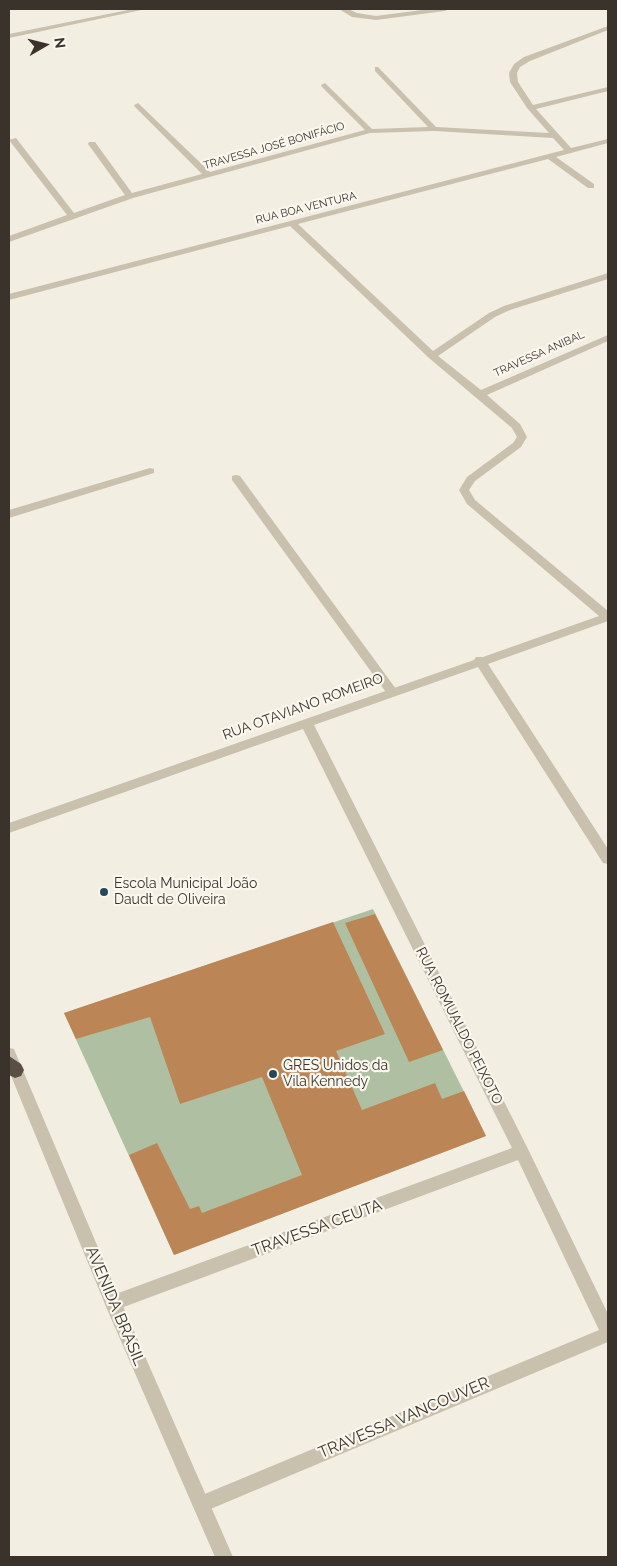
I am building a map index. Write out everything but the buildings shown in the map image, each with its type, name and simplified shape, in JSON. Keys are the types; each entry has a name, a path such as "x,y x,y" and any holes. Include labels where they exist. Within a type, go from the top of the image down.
{"street":[{"path":"9,36 142,9"},
{"path":"343,9 355,15 376,18 445,9"},
{"path":"569,151 531,108 514,82 513,73 517,66 535,56 608,28"},
{"path":"378,69 434,128"},
{"path":"325,85 370,131"},
{"path":"531,108 608,89"},
{"path":"138,106 209,176"},
{"name":"TRAVESSA JOSÉ BONIFÁCIO","path":"9,239 130,196 370,131 434,128 554,136"},
{"path":"13,140 72,216"},
{"name":"RUA BOA VENTURA","path":"9,297 608,141"},
{"path":"92,144 130,196"},
{"path":"551,157 591,186"},
{"path":"292,223 432,356 480,394 516,426 522,438 517,446 471,478 464,490 471,502 608,617"},
{"path":"432,356 492,315 507,308 608,276"},
{"name":"TRAVESSA ANIBAL","path":"480,394 608,338"},
{"path":"9,514 150,471"},
{"path":"236,478 392,692"},
{"name":"RUA OTAVIANO ROMEIRO","path":"9,828 480,660 608,617"},
{"path":"480,660 608,859"},
{"name":"RUA ROMUALDO PEIXOTO","path":"306,722 522,1152 608,1332"},
{"name":"AVENIDA BRASIL","path":"11,1063 224,1557"},
{"name":"TRAVESSA CEUTA","path":"113,1303 522,1152"},
{"name":"TRAVESSA VANCOUVER","path":"201,1504 608,1332"}],"green space":[{"name":"GRES Unidos da Vila Kennedy","path":"373,909 486,1136 174,1255 64,1013"}],"place":[{"name":"Escola Municipal João Daudt de Oliveira","path":"104,892"},
{"name":"GRES Unidos da Vila Kennedy","path":"273,1074"}]}
